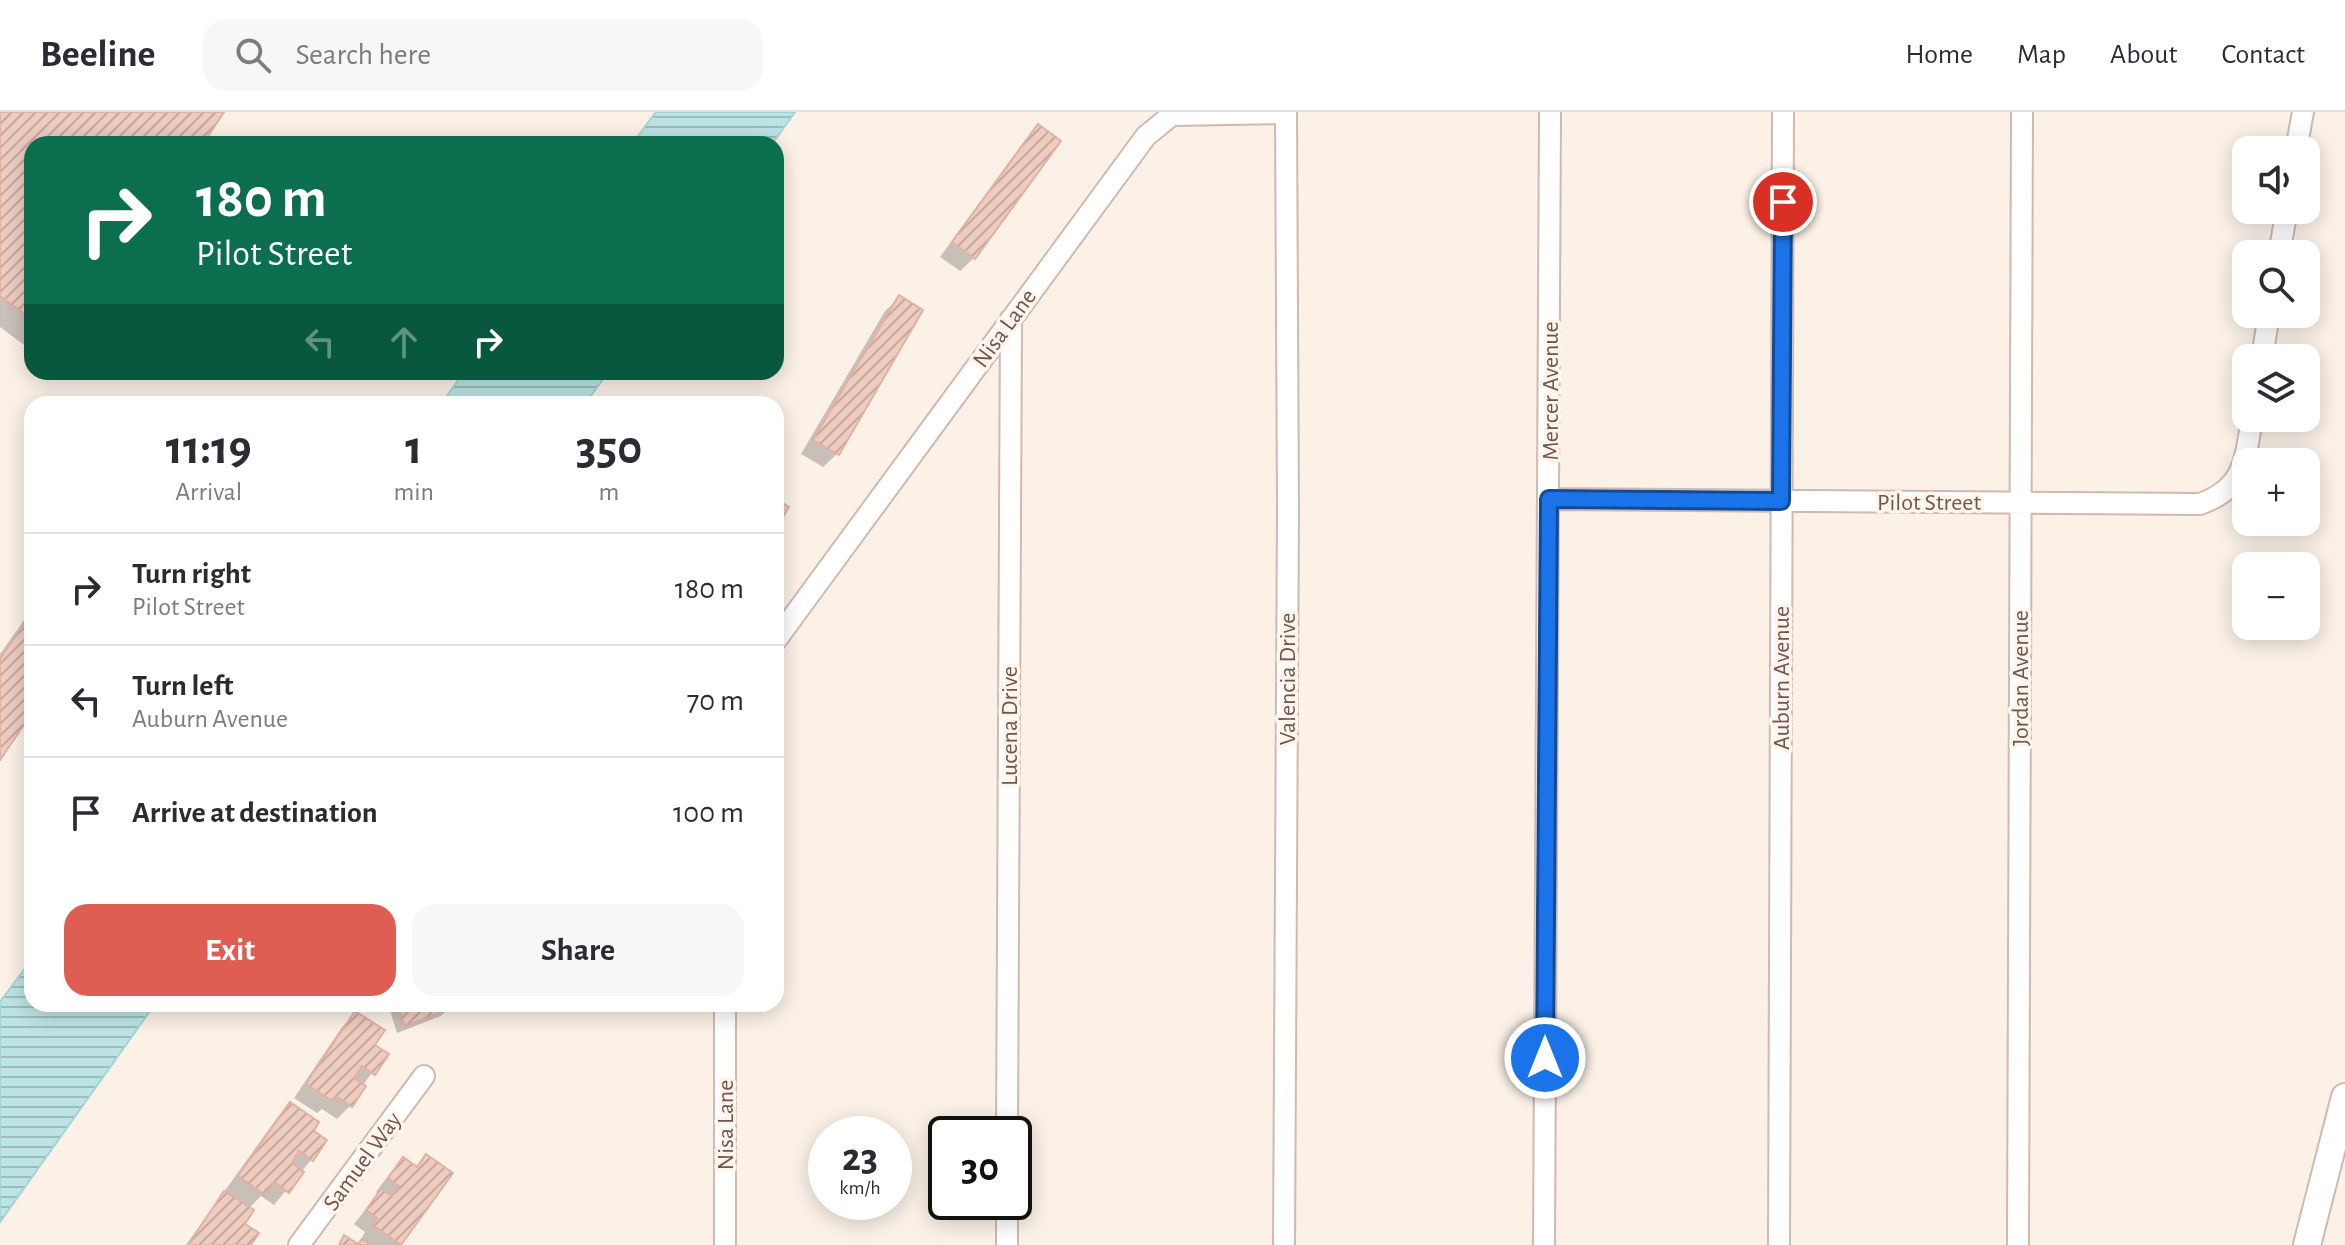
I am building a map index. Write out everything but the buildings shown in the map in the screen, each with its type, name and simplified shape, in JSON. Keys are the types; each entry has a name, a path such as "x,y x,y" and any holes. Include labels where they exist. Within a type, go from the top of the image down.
{"street":[{"name":"Nisa Lane","path":"784,629 1146,136 1172,115 1286,112"},
{"name":"Valencia Drive","path":"1284,1245 1288,527 1286,112"},
{"name":"Mercer Avenue","path":"1544,1245 1550,112"},
{"name":"Auburn Avenue","path":"1779,1245 1783,112"},
{"name":"Jordan Avenue","path":"2018,1245 2022,112"},
{"path":"2299,136 2303,112"},
{"name":"Lucena Drive","path":"1007,1116 1011,319"},
{"name":"Pilot Street","path":"1549,499 2200,504 2220,497 2236,482 2249,432"},
{"name":"Nisa Lane","path":"725,1012 725,1245"},
{"name":"Samuel Way","path":"299,1245 424,1076"},
{"path":"2307,1245 2345,1097"},
{"path":"1007,1220 1007,1245"}],"water":[{"path":"656,112 795,112 778,136 638,136"},
{"path":"458,380 602,380 591,396 447,396"},
{"path":"24,970 24,1012 149,1012 0,1222 0,1002"}],"route":[{"path":"1545,1058 1549,499 1781,501 1783,202"}]}
